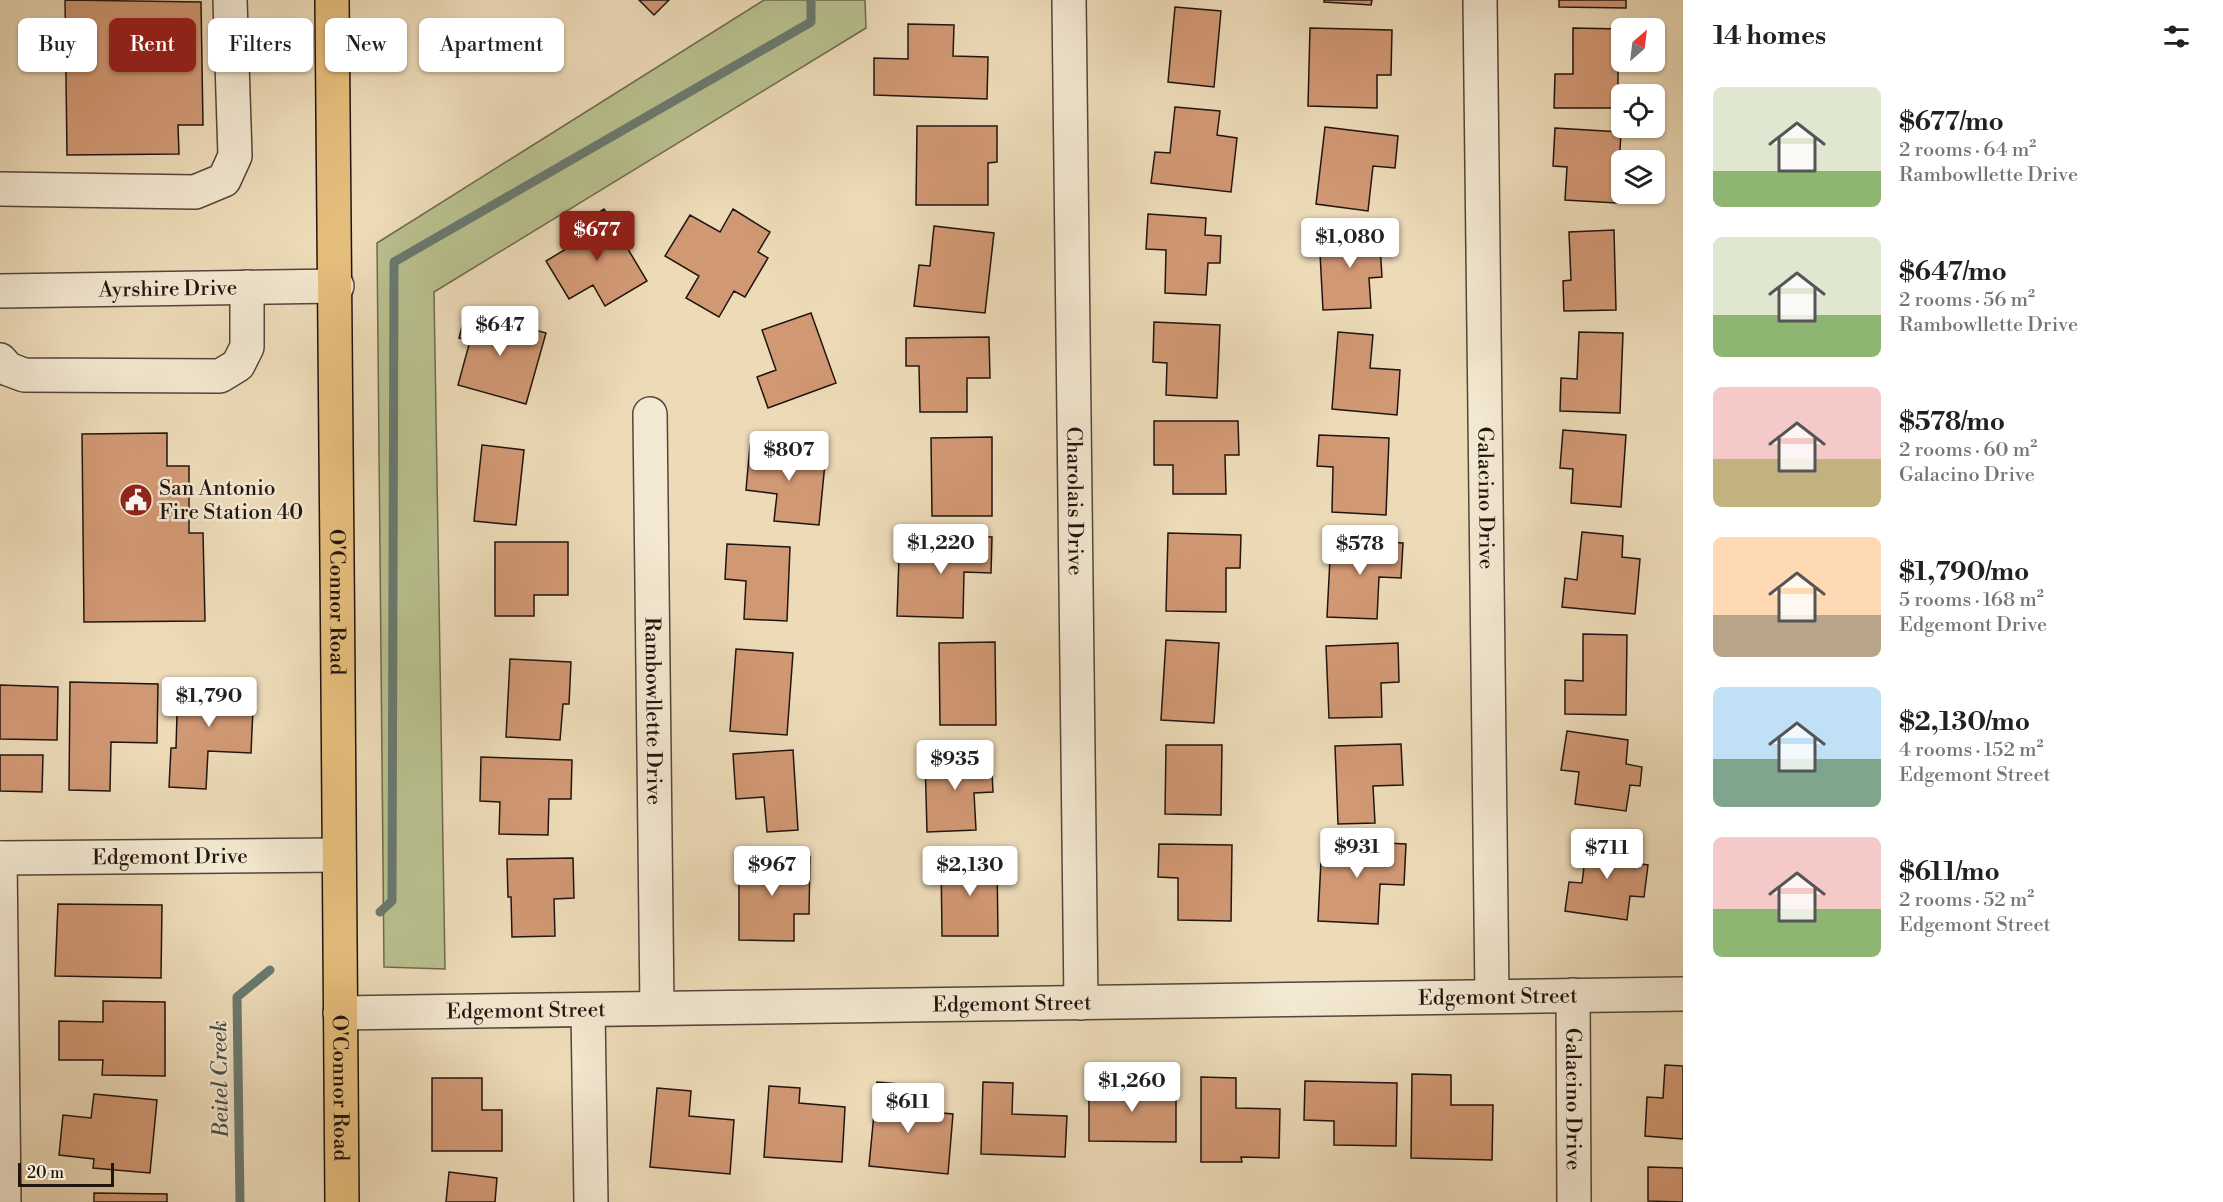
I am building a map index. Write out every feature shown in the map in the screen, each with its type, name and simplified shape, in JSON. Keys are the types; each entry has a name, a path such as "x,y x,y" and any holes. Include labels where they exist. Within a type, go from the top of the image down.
{"main road":[{"name":"O'Connor Road","path":"332,0 337,286 342,1202"}],"street":[{"path":"0,189 195,192 224,180 235,156 230,0"},
{"name":"Charolais Drive","path":"1069,0 1081,1003"},
{"name":"Galacino Drive","path":"1480,0 1492,996"},
{"name":"Ayrshire Drive","path":"0,291 337,286"},
{"path":"0,360 8,369 24,375 220,376 238,365 247,347 247,287"},
{"name":"Rambowllette Drive","path":"650,414 657,1008"},
{"name":"Edgemont Drive","path":"0,858 339,855"},
{"path":"0,858 4,1202"},
{"name":"Edgemont Street","path":"340,1013 1683,994"},
{"name":"Galacino Drive","path":"1573,995 1574,1202"},
{"path":"588,1010 591,1202"}],"green space":[{"path":"764,0 865,0 866,28 434,292 445,969 384,967 377,243"}],"building":[{"path":"65,0 201,2 203,125 178,125 179,154 67,155 66,72 97,72 97,18 65,18"},
{"path":"639,0 669,0 654,15"},
{"path":"1324,0 1372,0 1371,5 1324,2"},
{"path":"1559,0 1626,0 1626,8 1559,7"},
{"path":"1175,7 1221,11 1214,87 1168,82"},
{"path":"908,24 954,25 953,56 988,57 987,99 874,95 874,58 908,59"},
{"path":"1310,28 1392,30 1391,75 1377,75 1377,108 1308,106"},
{"path":"1573,28 1611,29 1611,72 1618,72 1618,84 1611,84 1611,108 1554,108 1555,74 1573,74"},
{"path":"1175,107 1220,111 1217,135 1237,138 1231,192 1151,183 1155,152 1170,153"},
{"path":"917,126 997,126 997,162 988,163 988,205 916,205"},
{"path":"1325,127 1398,136 1395,168 1373,166 1368,211 1316,204"},
{"path":"1555,128 1611,131 1611,138 1621,138 1620,150 1611,150 1611,203 1565,200 1567,167 1553,166"},
{"path":"604,209 647,281 605,306 593,285 569,299 546,261 581,240 573,228"},
{"path":"733,209 770,232 758,252 768,258 745,297 734,291 719,317 686,298 699,276 665,256 690,215 720,232"},
{"path":"1148,214 1206,218 1205,235 1221,236 1220,263 1208,263 1206,295 1165,293 1166,250 1146,249"},
{"path":"934,226 994,233 985,313 914,306 919,265 930,266"},
{"path":"1614,230 1616,310 1564,311 1563,281 1571,280 1569,232"},
{"path":"1379,231 1382,277 1369,278 1371,308 1323,310 1320,253 1326,253 1325,234"},
{"path":"466,311 546,333 526,404 458,385 470,341 459,338"},
{"path":"811,313 836,383 768,408 757,377 776,370 762,330"},
{"path":"1154,322 1220,325 1217,398 1166,395 1167,363 1153,362"},
{"path":"1338,332 1373,335 1370,368 1400,370 1397,415 1332,409"},
{"path":"1579,332 1623,333 1620,413 1560,411 1561,378 1577,379"},
{"path":"989,337 990,378 967,378 967,412 920,412 919,366 906,366 906,338"},
{"path":"1154,421 1238,421 1239,455 1225,455 1226,494 1173,494 1173,465 1154,465"},
{"path":"1563,430 1626,435 1621,507 1571,503 1573,469 1560,468"},
{"name":"San Antonio Fire Station 40","path":"167,433 167,466 189,466 189,533 203,533 205,621 84,622 82,434"},
{"path":"1319,435 1389,438 1386,515 1332,512 1333,467 1317,466"},
{"path":"992,437 992,516 932,516 931,438"},
{"path":"482,445 524,450 516,525 474,521"},
{"path":"750,445 826,453 819,525 774,521 777,494 746,490"},
{"path":"1582,532 1623,536 1622,557 1640,559 1635,614 1562,607 1565,578 1577,580"},
{"path":"1168,533 1241,535 1240,568 1226,568 1226,612 1166,611"},
{"path":"922,535 992,537 991,573 964,572 963,618 897,616 899,557 922,558"},
{"path":"1331,539 1403,543 1401,578 1379,577 1377,619 1327,617"},
{"path":"495,542 568,542 568,595 534,595 534,616 495,616"},
{"path":"727,544 790,547 787,621 744,619 746,581 725,579"},
{"path":"1583,634 1627,635 1626,715 1565,714 1565,680 1583,681"},
{"path":"1166,640 1219,643 1214,723 1161,720"},
{"path":"995,642 996,725 940,725 939,643"},
{"path":"1398,643 1399,682 1381,683 1382,717 1329,718 1326,646"},
{"path":"736,649 793,653 787,735 730,731"},
{"path":"510,659 571,662 569,704 563,704 560,740 506,737"},
{"path":"178,681 254,685 251,753 208,751 206,789 169,787 171,748 176,748"},
{"path":"70,682 158,684 157,743 111,742 110,791 69,790"},
{"path":"0,685 58,687 57,740 0,739"},
{"path":"1567,731 1628,740 1626,764 1642,767 1640,786 1630,785 1626,811 1575,804 1579,772 1561,770"},
{"path":"1401,744 1403,785 1373,786 1375,823 1338,824 1335,746"},
{"path":"1166,745 1222,745 1221,815 1165,814"},
{"path":"793,750 798,830 767,832 764,797 736,799 733,754"},
{"path":"0,755 43,755 42,792 0,791"},
{"path":"991,755 993,792 974,793 976,830 927,832 925,757"},
{"path":"481,757 572,760 571,799 549,799 548,835 499,834 500,802 480,801"},
{"path":"1588,834 1629,840 1626,862 1648,865 1644,897 1630,896 1627,920 1565,911 1569,882 1582,883"},
{"path":"1322,840 1406,844 1404,885 1380,884 1378,924 1318,921"},
{"path":"1159,844 1232,845 1231,921 1178,920 1178,878 1158,877"},
{"path":"739,857 810,857 809,914 794,914 794,941 739,940"},
{"path":"997,857 998,936 942,936 941,858"},
{"path":"573,858 574,898 554,899 555,936 512,937 507,859"},
{"path":"58,904 162,905 161,978 55,976"},
{"path":"103,1001 165,1002 165,1076 102,1075 103,1060 59,1060 59,1021 103,1022"},
{"path":"1665,1065 1683,1066 1683,1139 1645,1136 1647,1097 1663,1098"},
{"path":"1412,1074 1451,1075 1451,1105 1493,1105 1492,1160 1411,1158"},
{"path":"1201,1077 1236,1078 1236,1108 1280,1109 1279,1158 1241,1157 1242,1162 1201,1162"},
{"path":"432,1078 482,1078 482,1110 502,1110 502,1151 432,1151"},
{"path":"1305,1081 1397,1083 1396,1146 1334,1145 1334,1121 1304,1120"},
{"path":"877,1082 910,1085 908,1110 953,1114 948,1174 869,1166"},
{"path":"983,1082 1013,1083 1012,1114 1067,1116 1065,1157 981,1154"},
{"path":"1089,1084 1176,1085 1176,1142 1089,1141"},
{"path":"769,1086 800,1088 799,1103 845,1107 842,1162 764,1157"},
{"path":"657,1088 691,1091 689,1116 734,1120 730,1174 650,1167"},
{"path":"94,1094 157,1100 150,1173 93,1168 94,1159 59,1155 63,1115 91,1118"},
{"path":"1648,1167 1683,1168 1683,1202 1648,1201"},
{"path":"449,1172 497,1178 495,1202 446,1202"},
{"path":"94,1193 167,1194 167,1202 94,1202"}],"waterway":[{"path":"380,912 392,901 394,262 811,22 811,0"},
{"name":"Beitel Creek","path":"240,1202 237,997 270,970"}],"place":[{"name":"San Antonio Fire Station 40","path":"136,500"}]}
